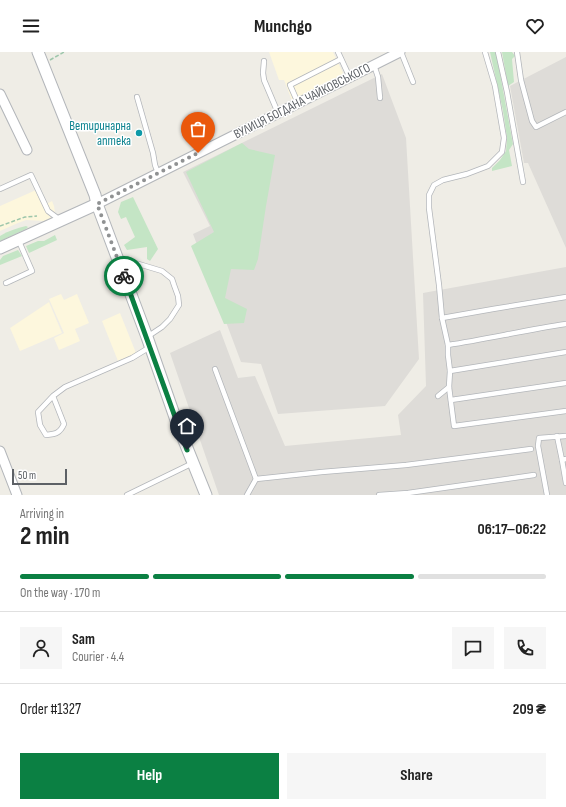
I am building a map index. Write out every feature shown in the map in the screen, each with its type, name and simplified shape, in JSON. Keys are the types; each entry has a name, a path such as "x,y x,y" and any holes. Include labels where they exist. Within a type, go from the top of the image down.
{"street":[{"path":"38,52 95,195 194,468 206,495"},
{"name":"ВУЛИЦЯ БОГДАНА ЧАЙКОВСЬКОГО","path":"97,204 401,52"},
{"path":"0,94 27,150"},
{"path":"0,248 97,204"},
{"path":"0,451 17,495"}],"lane":[{"path":"338,52 350,78"},
{"path":"401,52 413,82"},
{"path":"486,52 495,86 504,138 502,152 488,166 467,174 443,180 434,185 429,195 429,208 442,318 448,345 450,371 449,387 454,426 566,411"},
{"path":"498,52 507,92 523,182"},
{"path":"517,52 521,80 532,121 536,127 566,112"},
{"path":"298,103 290,84 341,59"},
{"path":"264,61 264,80 278,113"},
{"path":"374,65 378,77 380,98"},
{"path":"137,97 158,173"},
{"path":"0,189 31,175 48,211 60,220"},
{"path":"6,283 32,271 18,239"},
{"path":"53,396 64,424 61,431 46,435 40,425 38,412 53,396 65,387 132,358 170,320 179,305 178,296 172,279 162,271 132,262 118,260"},
{"path":"442,318 566,298"},
{"path":"448,345 566,324"},
{"path":"450,371 566,352"},
{"path":"215,368 256,479 247,495"},
{"path":"451,400 566,383"},
{"path":"438,396 449,387"},
{"path":"557,436 564,459 566,483"},
{"path":"547,495 538,446 538,438 566,436"},
{"path":"256,479 406,465 532,449"},
{"path":"127,495 194,468"},
{"path":"379,495 408,494 534,475"}],"path":[{"path":"43,64 64,52"},
{"path":"0,226 26,217 37,216"}],"shaded area":[{"path":"269,52 333,52 343,73 292,101 284,80 279,80"},
{"path":"566,57 566,248 528,163 524,163 510,86"},
{"path":"382,74 406,138 419,359 385,406 278,414 261,364 241,362 193,234 210,226 183,172"},
{"path":"36,190 43,206 52,201 55,213 49,219 44,221 26,220 0,231 0,206"},
{"path":"566,267 566,495 219,495 170,353 220,330 238,378 255,376 285,446 401,435 398,415 426,386 423,293"},
{"path":"61,294 64,300 77,294 89,323 75,329 80,341 59,350 54,338 64,333 49,299"},
{"path":"49,302 62,333 20,351 10,328"},
{"path":"120,313 136,353 118,361 102,321"}],"green space":[{"path":"490,52 496,52 513,144 509,150 512,166 492,171 492,168 506,151 507,138 503,111"},
{"path":"502,52 512,52 515,56 512,59 514,82 508,86"},
{"path":"242,143 249,149 275,155 258,259 254,270 231,269 225,298 247,309 244,323 224,324 191,246 214,232 186,172"},
{"path":"133,197 158,249 150,261 147,259 147,247 127,250 124,245 135,237 126,217 121,219 118,212 121,202"},
{"path":"26,226 28,227 26,229 0,241 0,236 3,234"},
{"path":"55,235 57,240 29,253 26,246 38,241 44,241"},
{"path":"18,250 22,256 0,265 0,260 3,256"}],"way so far":[{"path":"124,276 97,204 198,153"}],"place":[{"name":"Ветиринарна аптека","path":"139,133"}],"route":[{"path":"124,276 187,450"}]}
